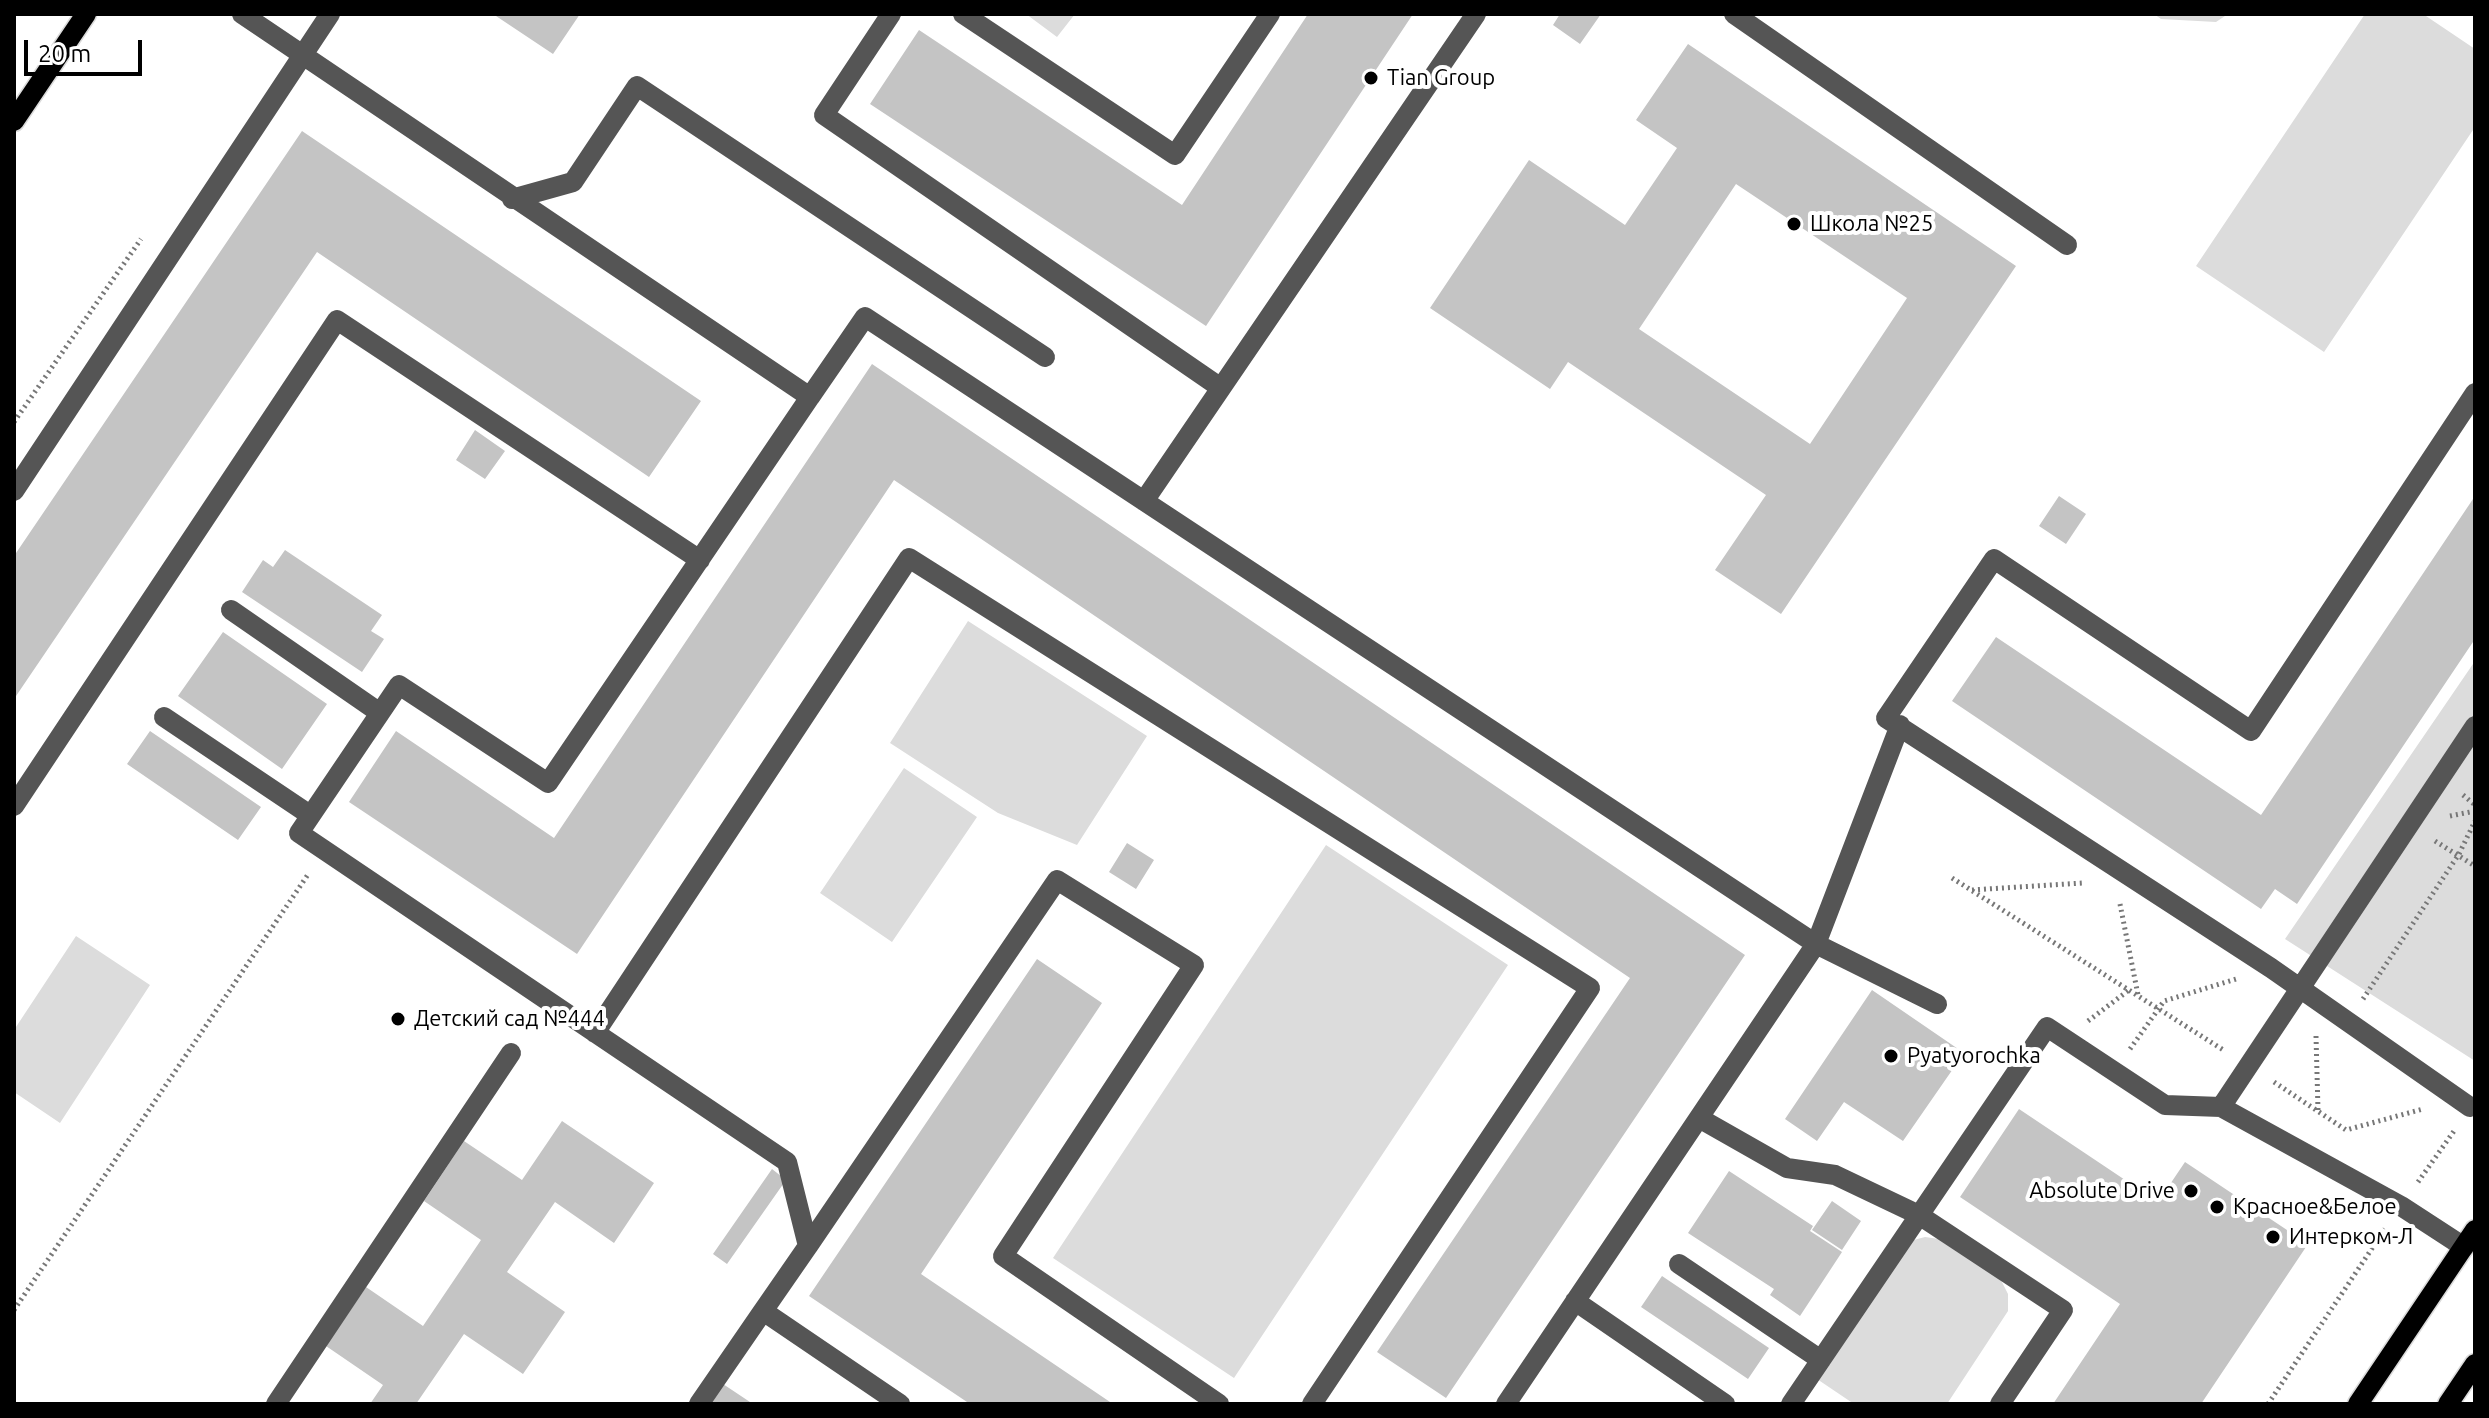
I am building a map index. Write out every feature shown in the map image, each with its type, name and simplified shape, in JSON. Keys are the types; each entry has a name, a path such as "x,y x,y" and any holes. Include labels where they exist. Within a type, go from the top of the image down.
{"main road":[{"path":"14,121 86,14"},
{"path":"2358,1404 2469,1239"},
{"path":"2448,1404 2475,1364"}],"lane":[{"path":"242,14 512,199 810,397"},
{"path":"14,491 330,14"},
{"path":"891,14 824,115 1221,388"},
{"path":"963,14 1175,155 1270,14"},
{"path":"1144,501 1476,14"},
{"path":"1734,14 2067,245"},
{"path":"512,199 573,182 637,86 1045,357"},
{"path":"808,1246 787,1162 299,833 399,685 548,783 865,317 1816,944 1937,1004"},
{"path":"14,806 337,320 700,560"},
{"path":"2464,1103 2271,968 2116,874 1886,718 1994,559 2251,731 2475,393"},
{"path":"595,1033 909,558 1590,988 1312,1404"},
{"path":"231,610 380,713"},
{"path":"164,717 310,815"},
{"path":"1506,1404 1816,944 1900,725"},
{"path":"2221,1107 2248,1065 2307,993 2475,726"},
{"path":"699,1404 1057,880 1194,965 1003,1256 1219,1404"},
{"path":"1792,1404 2047,1027 2165,1105 2221,1107 2401,1206 2469,1239"},
{"path":"276,1404 511,1053"},
{"path":"1699,1118 1787,1168 1835,1175 1919,1215 2063,1310 2000,1404"},
{"path":"1679,1264 1821,1360"},
{"path":"1575,1301 1725,1404"},
{"path":"763,1311 900,1404"}],"path":[{"path":"2459,792 2475,805"},
{"path":"2348,1022 2459,854 2475,821"},
{"path":"14,1310 324,850"},
{"path":"1972,890 2116,874 2138,995"},
{"path":"1952,878 2346,1130 2464,1103"},
{"path":"2114,1071 2164,1001 2271,968"},
{"path":"2064,1039 2129,990"},
{"path":"2307,993 2318,1111"},
{"path":"2268,1404 2401,1206 2464,1103"}],"shaded area":[{"path":"1026,14 1075,14 1057,37"},
{"path":"2154,14 2228,14 2216,22 2161,19"},
{"path":"2365,14 2423,14 2475,49 2475,127 2324,352 2196,266"},
{"path":"968,621 1147,736 1077,845 998,813 890,743"},
{"path":"2475,661 2475,1061 2285,939"},
{"path":"904,768 977,817 892,942 820,893"},
{"path":"1326,845 1508,965 1234,1378 1053,1258"},
{"path":"76,936 150,985 60,1123 14,1092 14,1030"},
{"path":"1925,1237 1939,1239 2001,1280 2008,1294 2008,1311 1947,1404 1854,1404 1817,1379 1910,1241"}],"building":[{"path":"493,14 580,14 553,54"},
{"path":"1308,14 1413,14 1206,326 870,104 919,30 1182,205"},
{"path":"1560,14 1601,14 1580,44 1553,25"},
{"path":"1688,44 2016,266 1781,614 1715,570 1766,495 1568,362 1550,389 1430,308 1529,160 1625,225 1677,148 1636,120","holes":["1736,184 1907,298 1810,444 1639,329"]},
{"path":"302,131 701,401 649,477 317,252 14,699 14,556"},
{"path":"872,364 1745,955 1446,1398 1377,1352 1630,978 894,480 577,954 349,802 396,731 554,838"},
{"path":"475,430 505,451 485,479 456,460"},
{"path":"2059,496 2086,514 2066,544 2039,526"},
{"path":"2475,496 2475,639 2297,904 2275,889 2261,909 1952,701 1996,637 2261,815"},
{"path":"285,550 382,615 371,631 384,639 362,672 242,592 263,560 273,567"},
{"path":"223,632 327,704 282,769 178,696"},
{"path":"150,731 261,807 238,840 127,764"},
{"path":"1127,843 1154,860 1136,889 1109,872"},
{"path":"1037,959 1102,1003 921,1274 1113,1404 970,1404 809,1296"},
{"path":"1872,990 1964,1053 1903,1141 1844,1102 1817,1141 1785,1119"},
{"path":"2019,1109 2158,1202 2185,1162 2308,1244 2201,1404 2053,1404 2120,1304 1960,1197"},
{"path":"562,1121 654,1183 614,1243 555,1202 507,1272 565,1312 523,1374 464,1334 416,1404 370,1404 383,1385 326,1346 366,1287 423,1326 481,1240 424,1201 464,1141 522,1180"},
{"path":"772,1169 786,1180 727,1264 713,1254"},
{"path":"1729,1171 1813,1226 1810,1231 1842,1252 1800,1316 1770,1295 1774,1289 1688,1233"},
{"path":"1832,1201 1861,1221 1842,1250 1812,1230"},
{"path":"1662,1276 1769,1348 1748,1379 1641,1307"},
{"path":"720,1382 753,1404 706,1404"}],"place":[{"name":"Tian Group","path":"1371,78"},
{"name":"Школа №25","path":"1794,224"},
{"name":"Детский сад №444","path":"398,1019"},
{"name":"Pyatyorochka","path":"1891,1056"},
{"name":"Absolute Drive","path":"2191,1191"},
{"name":"Красное&Белое","path":"2217,1207"},
{"name":"Интерком-Л","path":"2273,1237"}]}
